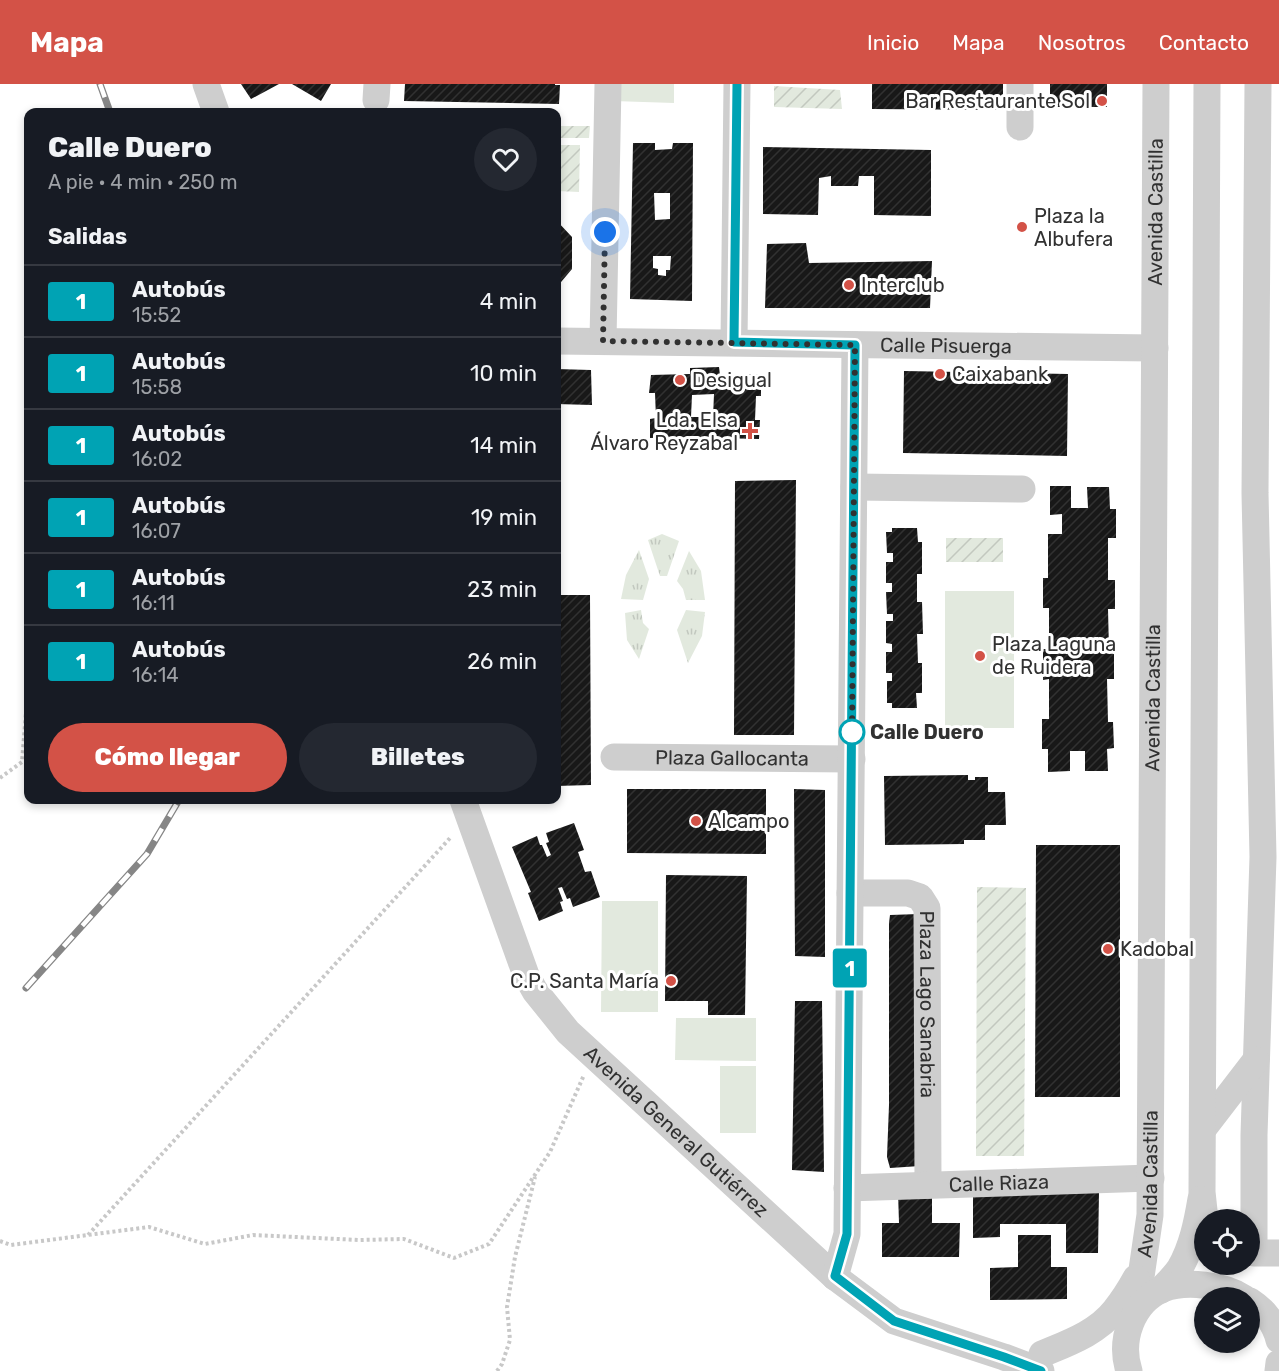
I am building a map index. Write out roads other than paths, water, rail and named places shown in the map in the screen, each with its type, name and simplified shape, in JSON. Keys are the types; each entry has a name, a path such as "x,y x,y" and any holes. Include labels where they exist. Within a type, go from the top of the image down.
{"street":[{"path":"206,84 215,108"},
{"path":"603,341 608,84"},
{"path":"734,342 737,84"},
{"path":"1020,84 1020,127"},
{"name":"Avenida Castilla","path":"1129,1371 1125,1355 1143,1267 1150,1215 1151,1178 1156,84"},
{"name":"Avenida Castilla","path":"1204,1209 1202,1192 1207,84"},
{"path":"1265,98 1271,857 1256,1060 1254,1135 1266,1244"},
{"name":"Calle Pisuerga","path":"561,340 1155,348"},
{"path":"835,1276 847,1234 855,345"},
{"path":"854,487 1022,489"},
{"name":"Plaza Gallocanta","path":"614,757 852,759"},
{"name":"Avenida General Gutiérrez","path":"466,808 526,975 535,991 560,1023 593,1056 835,1276 894,1321 1004,1357 1042,1363 1100,1325 1114,1312 1143,1267"},
{"name":"Plaza Lago Sanabria","path":"850,893 908,893 920,897 927,908 928,1185"},
{"path":"1203,1129 1256,1060"},
{"name":"Calle Riaza","path":"847,1188 1151,1178"},
{"name":"Avenida Castilla","path":"1132,1319 1180,1268 1196,1231 1202,1192"},
{"path":"1225,1275 1235,1287"},
{"path":"1161,1290 1173,1286 1216,1287"},
{"path":"1260,1310 1275,1326 1279,1339"},
{"name":"Avenida General Gutiérrez","path":"1042,1363 1056,1353 1103,1340 1132,1319"},
{"path":"1278,1371 1279,1363"}],"railway":[{"path":"100,84 109,108"},
{"path":"26,988 147,854 177,804"}],"place":[{"name":"Bar Restaurante Sol","path":"1102,101"},
{"name":"Plaza la Albufera","path":"1022,227"},
{"name":"Interclub","path":"849,285"},
{"name":"Caixabank","path":"940,374"},
{"name":"Desigual","path":"680,380"},
{"name":"Lda. Elsa Álvaro Reyzabal","path":"750,431"},
{"name":"Plaza Laguna de Ruidera","path":"980,656"},
{"name":"Calle Duero","path":"852,732"},
{"name":"Alcampo","path":"696,821"},
{"name":"Kadobal","path":"1108,949"},
{"name":"C.P. Santa María","path":"671,981"}]}
